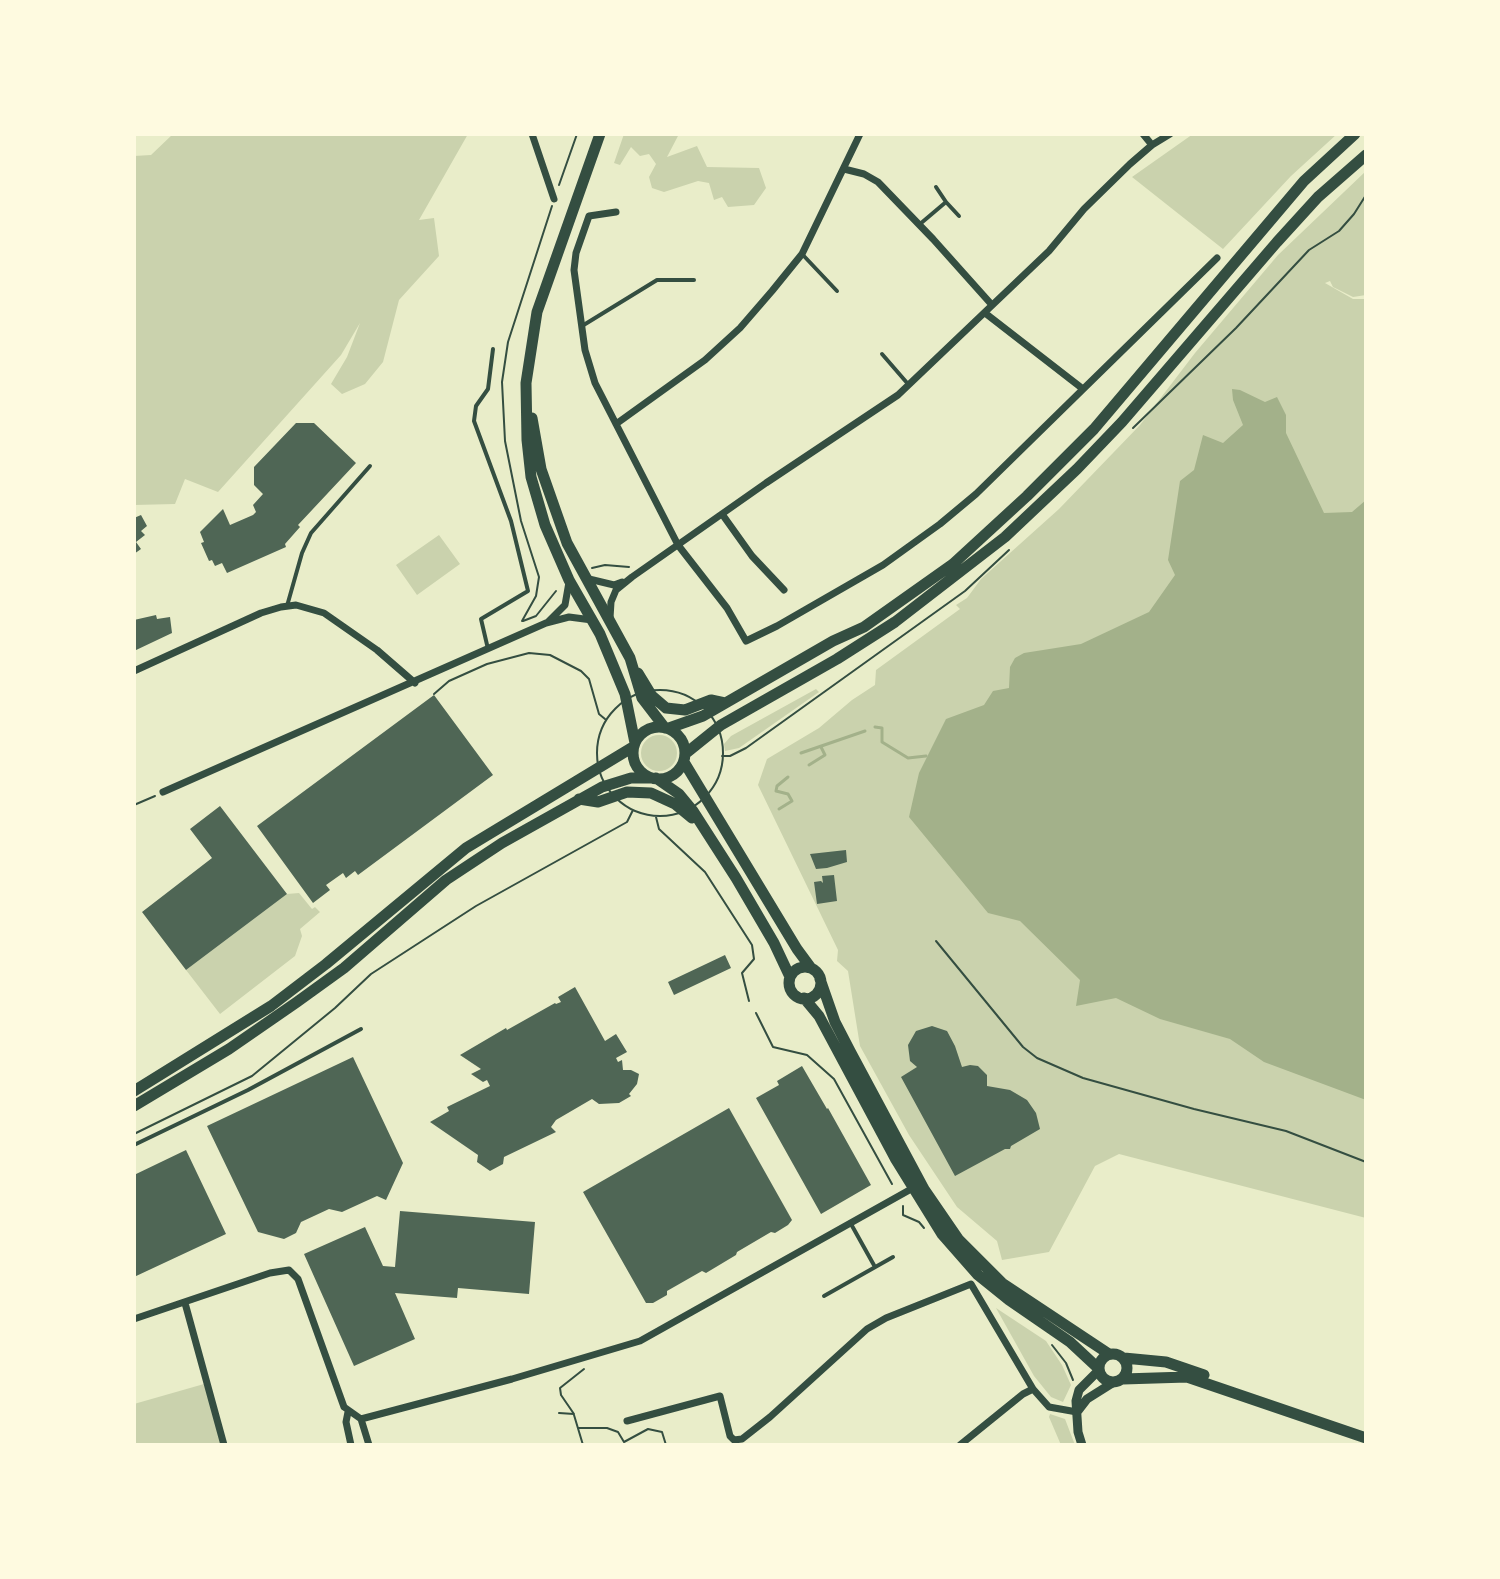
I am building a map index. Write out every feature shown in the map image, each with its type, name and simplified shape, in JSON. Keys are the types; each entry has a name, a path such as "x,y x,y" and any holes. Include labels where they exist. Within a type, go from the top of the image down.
{"main road":[{"path":"600,134 537,312 525,411 531,477 545,525 566,584 592,620 625,694 634,760 638,768 679,794 693,811 774,943 790,977 792,991 804,998 819,1016 913,1188 942,1234 978,1275 1070,1342 1106,1380 1187,1377 1366,1438"},
{"path":"608,134 546,309 535,353 533,425 541,469 567,543 588,573 652,696 666,708 685,710 711,700 726,703"},
{"path":"134,1091 271,1006 466,848 634,745 643,732 703,716 833,641 864,627 953,564 1094,429 1304,181 1355,134"},
{"path":"134,1106 229,1049 297,1002 344,968 446,880 533,824 611,783 672,775 684,758 721,725 837,659 895,622 953,579 1044,502 1122,422 1318,197 1366,155"},
{"path":"630,658 642,698 667,728 681,738 684,758 797,949 820,979 835,1022 850,1051 924,1189 959,1240 1013,1291 1109,1354 1166,1362 1293,1412"},
{"path":"579,799 598,802 627,792 651,793 675,804 699,823"},
{"path":"790,977 801,968 811,968"},
{"path":"804,998 817,993 820,979"},
{"path":"1099,1370 1101,1360 1109,1354"},
{"path":"1118,1381 1127,1371 1124,1358"}],"street":[{"path":"532,134 554,199"},
{"path":"616,424 705,360 740,328 802,254 860,134"},
{"path":"1143,134 1152,145"},
{"path":"610,618 616,590 632,577 909,386 1049,251 1084,209 1152,145 1170,134"},
{"path":"844,169 864,174 878,182 992,305"},
{"path":"616,212 589,216 576,253 574,270 585,350 595,383 678,545 727,608 746,641 883,565 940,524 976,494 1217,258"},
{"path":"985,313 1083,389"},
{"path":"722,514 752,556 784,590"},
{"path":"588,573 614,585 632,577"},
{"path":"546,623 565,605 566,584"},
{"path":"134,671 261,613 287,606 305,606 324,613 377,650 415,683"},
{"path":"163,792 546,623 569,617 592,620"},
{"path":"134,1319 270,1273 289,1270 298,1279 348,1412 361,1419 640,1341 913,1188"},
{"path":"627,1421 720,1396 730,1436 734,1440 742,1439 867,1329 886,1318 971,1284 1033,1389 1049,1407 1077,1412"},
{"path":"185,1303 224,1445"},
{"path":"1082,1445 1076,1401 1079,1390 1099,1370"},
{"path":"1077,1412 1087,1399 1118,1381"},
{"path":"960,1445 1033,1389"},
{"path":"348,1412 346,1422 351,1445"},
{"path":"361,1419 369,1445"}],"lane":[{"path":"936,187 959,216"},
{"path":"919,224 946,202"},
{"path":"802,254 837,291"},
{"path":"582,326 657,280 694,280"},
{"path":"488,649 481,619 528,591 511,521 474,421 476,406 488,389 493,349"},
{"path":"882,354 909,386"},
{"path":"287,606 311,533 370,466"},
{"path":"134,1145 248,1090 361,1029"},
{"path":"850,1222 875,1267"},
{"path":"824,1296 893,1257"}],"path":[{"path":"543,232 577,134"},
{"path":"1133,428 1236,328 1309,250 1339,231 1366,195"},
{"path":"722,756 730,756 746,748 965,591 1013,546"},
{"path":"588,573 605,565 628,567 635,563"},
{"path":"522,621 536,616 566,584"},
{"path":"434,694 449,681 487,664 529,653 550,655 581,671 589,679 599,714 606,720"},
{"path":"648,691 674,691 694,700 713,719 719,731 722,756 716,780 701,800 680,812 655,815 633,810 611,792 598,767 598,739 606,720 624,701 648,691"},
{"path":"134,805 163,792"},
{"path":"134,1134 252,1076 371,974 509,886 627,822 633,810"},
{"path":"655,815 659,829 705,872 752,945 754,959 742,973 749,1001"},
{"path":"936,941 1023,1047 1037,1058 1083,1078 1286,1131 1366,1162"},
{"path":"756,1013 773,1047 807,1055 834,1079 892,1184"},
{"path":"1049,1340 1066,1363 1074,1383"},
{"path":"583,1445 574,1414 561,1395 560,1388 584,1369 585,1358"},
{"path":"559,1413 574,1414"},
{"path":"578,1428 607,1428 618,1432 624,1442 648,1429 662,1432 666,1445"}],"shaded area":[{"path":"173,134 468,134 419,220 434,218 439,256 399,300 383,362 365,384 342,394 331,384 347,357 360,323 341,355 218,492 185,479 175,504 134,505 134,156 151,155"},
{"path":"624,134 679,134 667,157 697,146 707,167 759,168 766,188 754,205 728,207 722,197 714,200 709,183 698,181 664,192 652,188 649,177 656,164 649,154 640,156 631,147 620,165 614,163"},
{"path":"1193,134 1337,134 1291,176 1223,249 1132,177"},
{"path":"1366,171 1366,295 1353,297 1333,287 1330,281 1325,283 1353,299 1366,299 1366,1218 1119,1154 1095,1166 1049,1252 1002,1260 997,1241 957,1207 909,1135 860,1046 848,971 837,961 838,950 758,785 767,759 819,728 875,685 876,670 960,609 956,605 967,598 981,579 1059,509 1140,425 1195,353 1278,255"},
{"path":"1232,389 1265,402 1277,397 1286,415 1286,433 1324,513 1352,512 1366,500 1366,1100 1264,1062 1230,1039 1160,1019 1116,998 1076,1006 1080,980 1020,921 988,913 909,817 919,773 946,719 984,705 993,691 1009,688 1010,667 1015,658 1024,653 1081,644 1149,612 1175,575 1168,560 1180,481 1194,470 1203,435 1223,443 1243,425"},
{"path":"439,535 460,564 417,595 396,565"},
{"path":"816,689 819,692 739,748 725,751 724,744 731,736"},
{"path":"659,735 672,740 677,753 672,766 659,771 646,766 641,753 646,740"},
{"path":"299,893 312,909 315,907 320,912 300,929 302,936 295,956 220,1014 186,970 287,894"},
{"path":"996,1308 1046,1341 1071,1385 1063,1402 1051,1397 1034,1376"},
{"path":"204,1384 223,1445 134,1445 134,1404"},
{"path":"1050,1414 1065,1419 1075,1445 1061,1445"}],"building":[{"path":"296,423 314,423 356,463 298,525 300,527 285,544 286,547 227,573 222,563 215,566 212,560 209,561 200,532 223,509 230,525 256,512 253,505 263,494 254,485 254,467"},
{"path":"141,515 147,526 141,531 145,535 136,542 141,549 134,554 134,518"},
{"path":"156,615 157,619 170,617 172,633 134,651 134,620"},
{"path":"434,695 493,775 358,875 355,871 346,878 343,873 326,885 330,890 313,903 257,826"},
{"path":"220,806 287,894 186,970 142,912 212,858 190,829"},
{"path":"846,850 847,862 827,868 816,869 810,854"},
{"path":"834,875 837,901 817,904 814,882 823,883 822,876"},
{"path":"725,955 731,968 674,995 668,982"},
{"path":"575,987 605,1041 616,1034 627,1052 616,1058 618,1062 622,1060 623,1070 639,1074 637,1084 629,1094 631,1096 619,1103 599,1104 592,1099 556,1120 551,1127 556,1132 504,1157 503,1164 490,1171 477,1162 478,1155 430,1122 449,1111 447,1107 490,1086 487,1080 483,1082 471,1074 481,1069 460,1055 506,1028 561,1002 558,997"},
{"path":"932,1026 947,1031 962,1067 978,1066 987,1075 987,1086 1010,1090 1027,1100 1036,1113 1040,1129 1010,1149 955,1176 901,1077 917,1067 910,1061 908,1045 916,1031"},
{"path":"353,1057 403,1163 386,1200 377,1196 342,1212 329,1209 301,1222 296,1233 284,1239 258,1232 207,1126"},
{"path":"802,1066 871,1185 821,1214 756,1098 779,1085 777,1081"},
{"path":"729,1108 792,1220 706,1273 702,1271 653,1303 646,1303 583,1192"},
{"path":"186,1150 226,1234 134,1277 134,1175"},
{"path":"400,1211 535,1222 529,1294 458,1288 457,1298 395,1293 415,1339 354,1366 304,1254 365,1227 383,1266 395,1267"}],"waterway":[{"path":"875,727 882,728 882,742 908,758 926,756"},
{"path":"801,753 865,731"},
{"path":"809,765 825,755 821,747"},
{"path":"779,809 792,801 788,794 776,791 777,786 788,777"}]}
